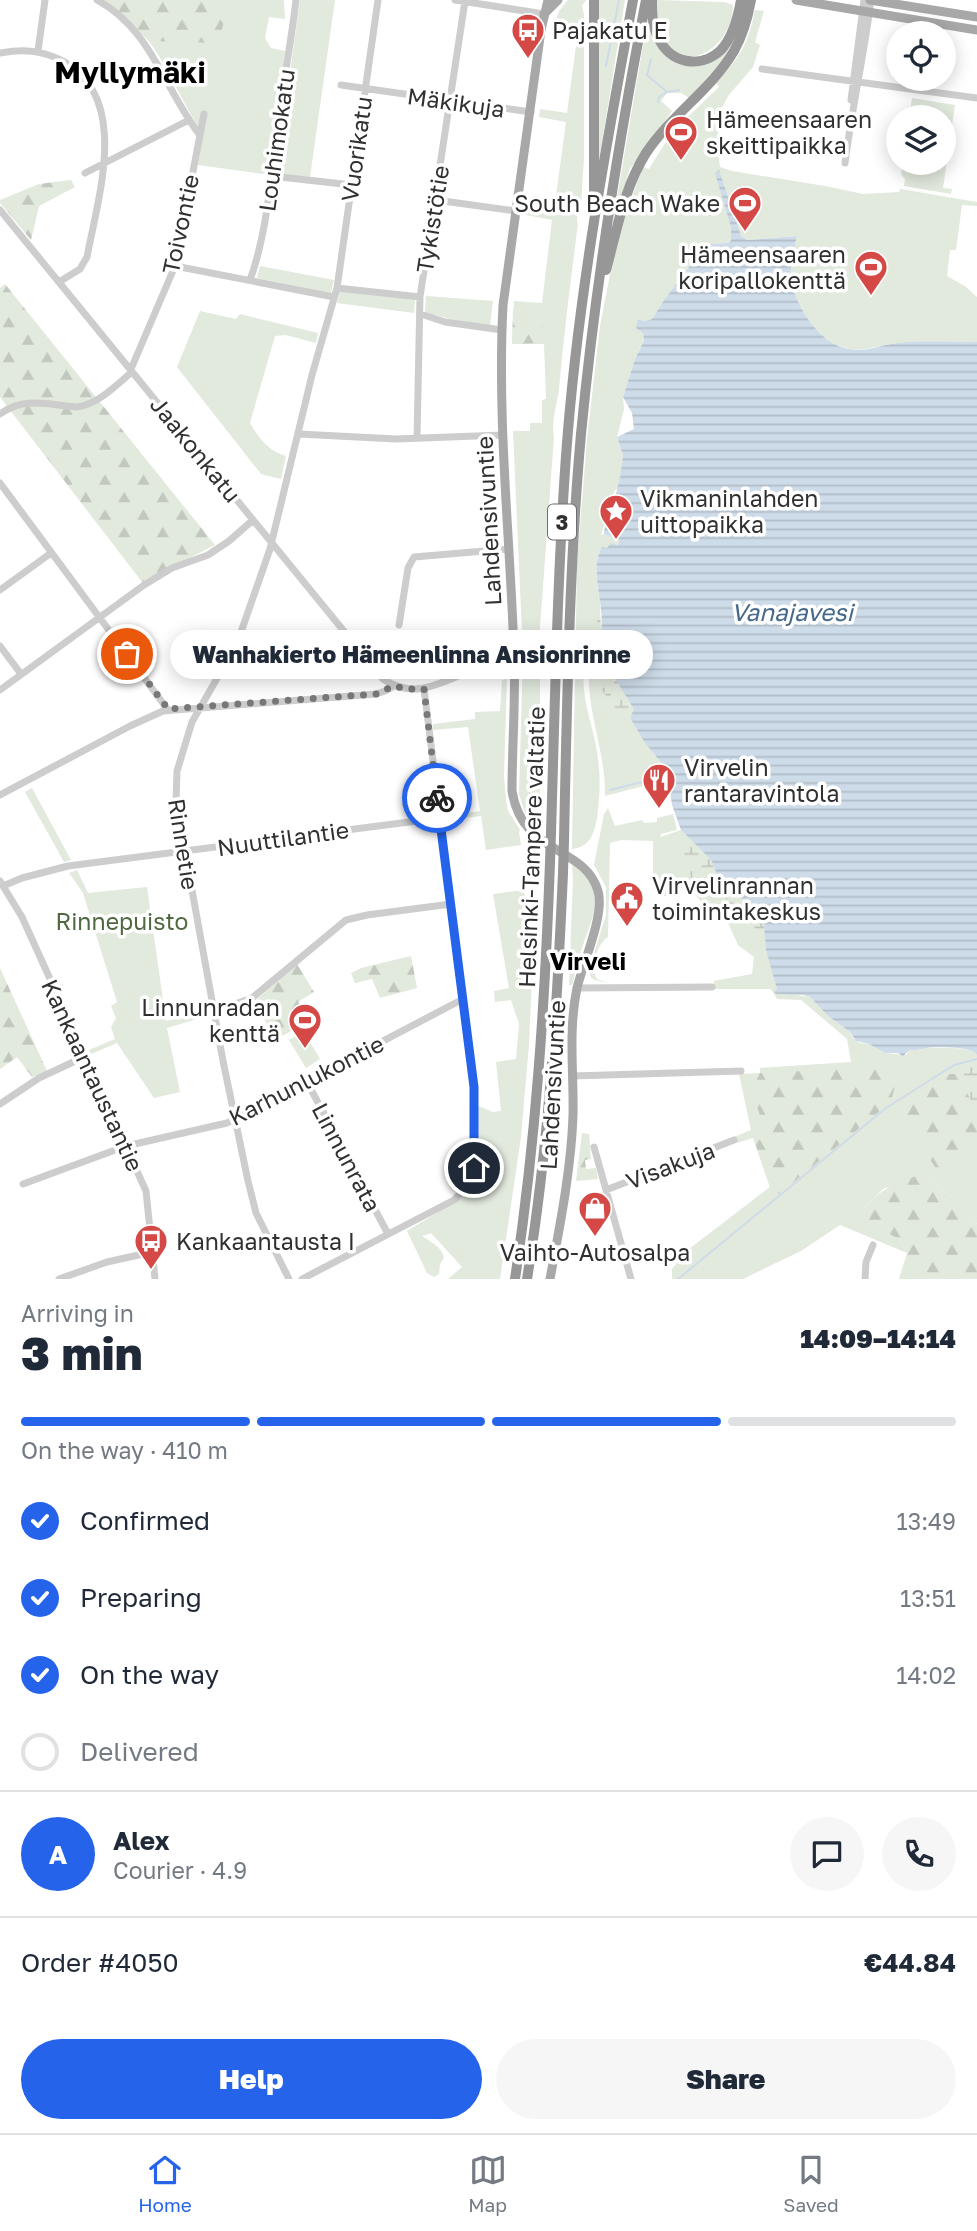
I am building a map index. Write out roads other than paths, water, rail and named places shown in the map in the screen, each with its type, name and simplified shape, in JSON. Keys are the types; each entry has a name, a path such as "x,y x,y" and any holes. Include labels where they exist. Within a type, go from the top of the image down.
{"highway":[{"path":"594,0 592,191 595,214"},
{"name":"Helsinki-Tampere valtatie","path":"515,1279 530,1171 545,1003 566,455 595,214 633,0"},
{"name":"Helsinki-Tampere valtatie","path":"527,1279 543,1173 552,1086 579,464 605,231 626,100 646,0"},
{"path":"653,0 653,22 659,40 669,53 689,62 704,60 720,50 734,28 741,0"},
{"path":"598,290 619,218 637,169 659,135 730,58 744,26 751,0"}],"main road":[{"name":"Lahdensivuntie","path":"548,0 503,305 503,435 514,651 512,791 516,811 528,830 588,869 597,886 601,908 572,1018 573,1116 569,1161 550,1279"},
{"path":"544,14 558,0"},
{"path":"796,0 977,30"},
{"path":"871,0 977,17"}],"street":[{"path":"37,51 45,0"},
{"path":"97,0 118,14 148,45 189,120 200,134"},
{"name":"Louhimokatu","path":"250,280 264,229 296,0"},
{"name":"Vuorikatu","path":"334,297 378,0"},
{"path":"455,0 544,14"},
{"path":"864,0 866,12"},
{"path":"845,163 866,12 871,0"},
{"name":"Tykistötie","path":"417,437 420,298 465,1"},
{"path":"0,53 37,51 75,69 93,89 101,107 105,163 87,257 80,269 59,282"},
{"path":"762,69 977,98"},
{"name":"Mäkikuja","path":"341,85 530,112"},
{"name":"Toivontie","path":"132,371 175,265 204,114"},
{"path":"85,173 189,120"},
{"path":"271,176 352,185"},
{"path":"436,200 516,211"},
{"name":"Jaakonkatu","path":"0,210 373,667 383,679 394,686"},
{"path":"175,265 334,297"},
{"path":"337,288 420,298"},
{"name":"Rinnetie","path":"289,1279 256,1213 235,1119 184,852 176,802 177,771 192,722 241,632 263,573 334,297"},
{"path":"421,314 445,321 502,330"},
{"path":"0,414 24,402 84,406 96,401 132,371"},
{"path":"299,434 396,439 503,435"},
{"path":"0,483 168,709"},
{"path":"0,690 144,585 172,568 208,555 253,520"},
{"path":"399,625 408,568 414,557 508,549"},
{"path":"0,590 51,553"},
{"path":"0,646 21,674"},
{"path":"0,795 130,726 168,709 376,694 394,686 424,689 437,686 514,651"},
{"path":"302,1279 443,1206 462,1193 471,1176 475,1152 474,1087 424,689"},
{"name":"Nuuttilantie","path":"2,883 68,866 440,818"},
{"name":"Kankaantaustantie","path":"2,883 22,917 146,1191 155,1279"},
{"path":"215,1011 252,998 346,920 451,904"},
{"path":"578,988 712,987"},
{"name":"Karhunlukontie","path":"23,1184 126,1146 227,1123 463,999"},
{"path":"0,1104 39,1078 84,1057"},
{"path":"572,1076 741,1071"},
{"name":"Linnunrata","path":"306,1080 388,1234"},
{"name":"Visakuja","path":"606,1190 734,1140"},
{"path":"594,1147 631,1279"},
{"path":"865,1279 866,1262 873,1245"},
{"path":"59,1279 107,1262 152,1252"}],"water":[{"name":"Vanajavesi","path":"719,170 741,236 747,240 797,236 791,268 793,289 803,312 829,340 839,346 856,350 907,342 977,342 977,1054 946,1047 910,1050 903,1056 898,1053 885,1053 869,1044 856,1041 850,1032 828,1016 810,997 774,992 777,989 766,950 764,925 753,904 721,884 711,860 681,830 670,791 665,787 660,788 667,780 650,780 663,775 663,765 630,718 634,709 609,669 599,638 602,616 597,581 598,558 602,547 607,548 611,543 619,543 619,539 604,534 606,511 614,502 623,455 617,437 634,429 632,413 623,397 644,340 643,333 636,328 638,320 652,319 704,247 728,243 731,240 731,227 715,173"}],"waterway":[{"path":"606,66 619,0"},
{"path":"651,59 647,75 667,92 659,97 658,102"},
{"path":"667,92 679,90"},
{"path":"610,790 650,780"},
{"path":"678,1279 886,1108 954,1065 977,1059"}],"place":[{"name":"Pajakatu E","path":"528,60"},
{"name":"Hämeensaaren skeittipaikka","path":"681,162"},
{"name":"South Beach Wake","path":"745,233"},
{"name":"Hämeensaaren koripallokenttä","path":"871,297"},
{"name":"Vikmaninlahden uittopaikka","path":"616,541"},
{"name":"Wanhakierto Hämeenlinna Ansionrinne","path":"127,654"},
{"name":"Virvelin rantaravintola","path":"659,810"},
{"name":"Virvelinrannan toimintakeskus","path":"627,928"},
{"name":"Linnunradan kenttä","path":"305,1050"},
{"name":"Vaihto-Autosalpa","path":"595,1238"},
{"name":"Kankaantausta I","path":"151,1271"}],"district":[{"name":"Myllymäki","path":"130,72"},
{"name":"Virveli","path":"588,960"}],"park label":[{"name":"Rinnepuisto","path":"122,921"}]}
